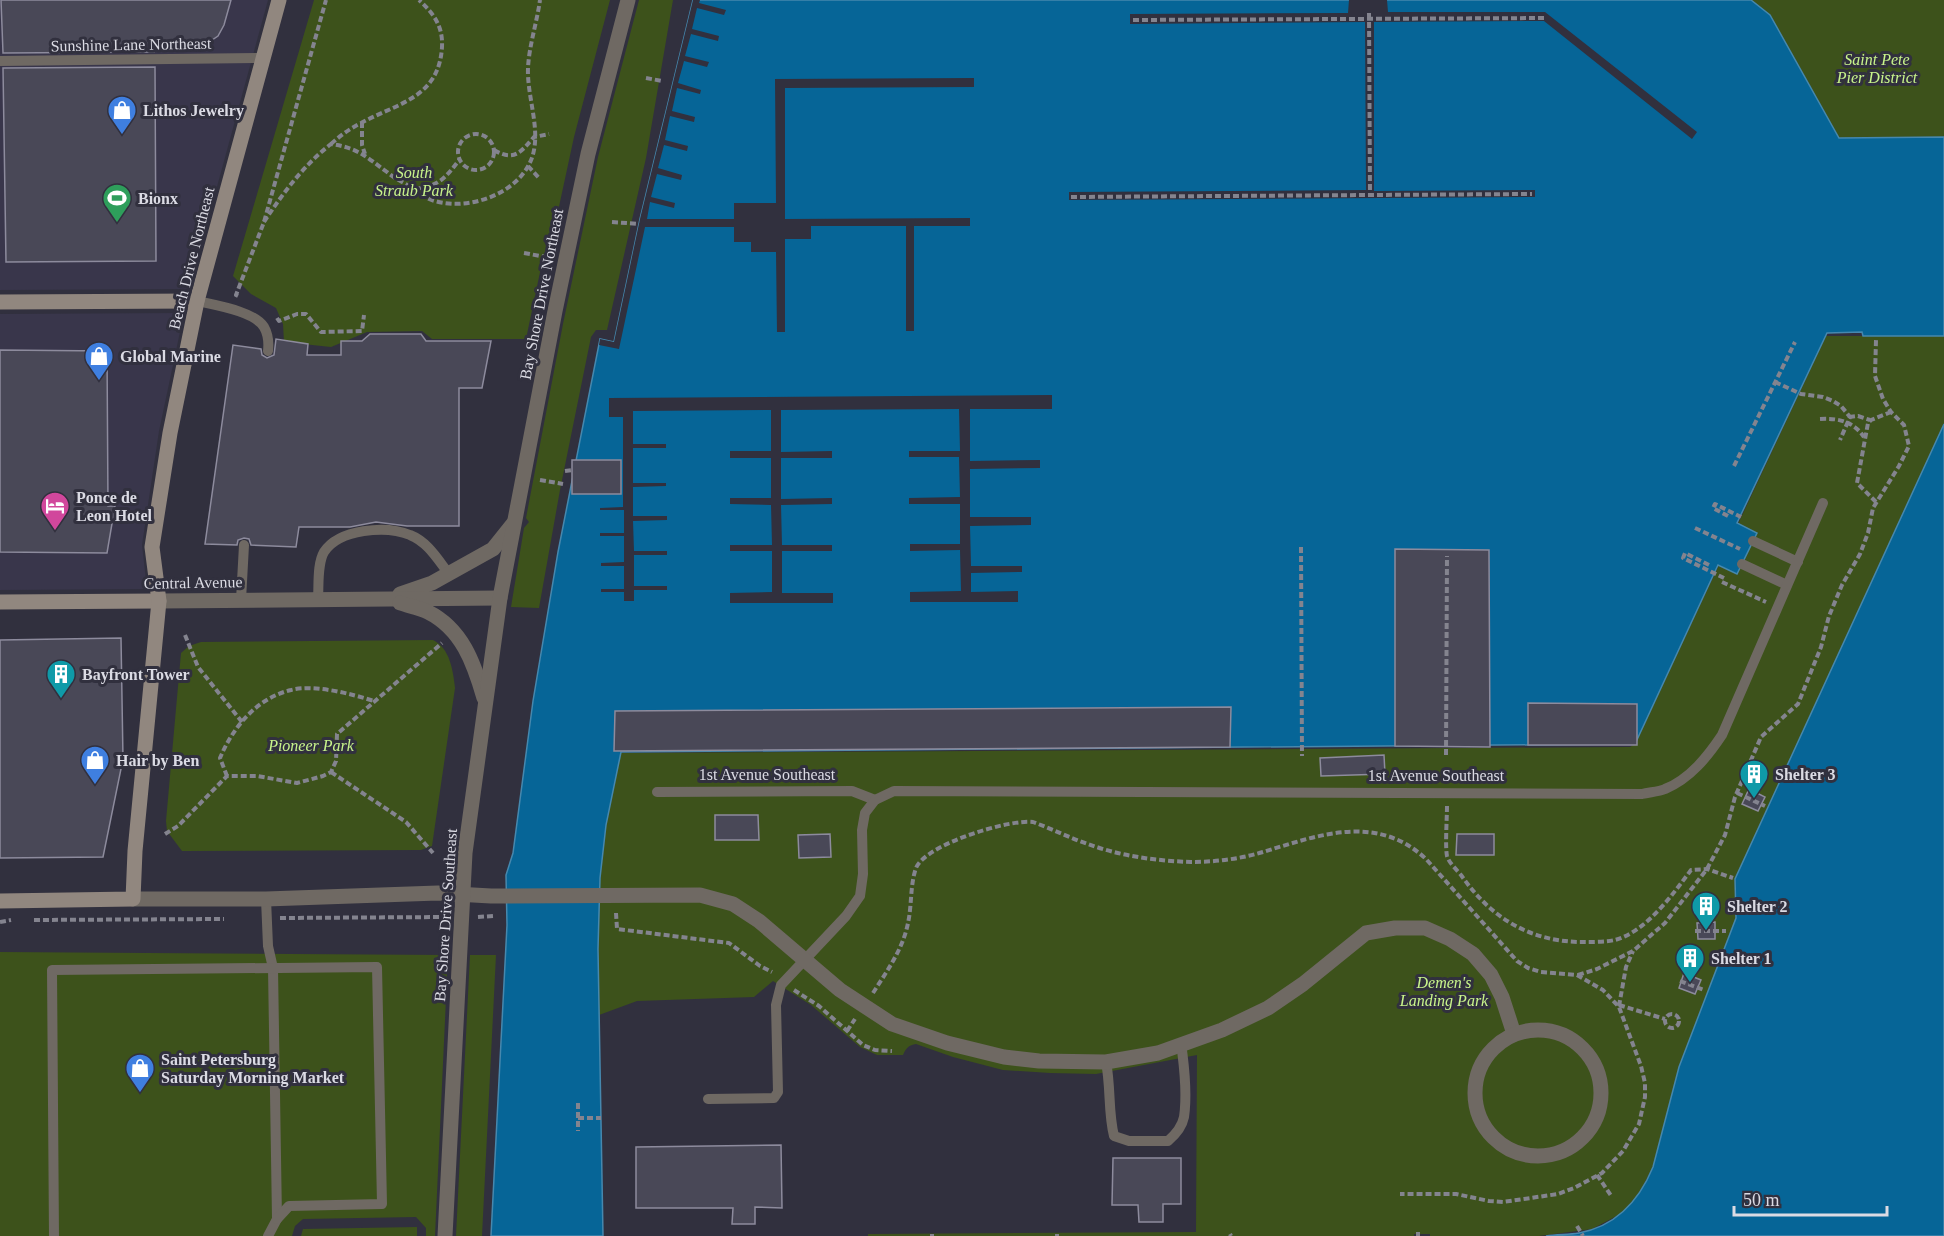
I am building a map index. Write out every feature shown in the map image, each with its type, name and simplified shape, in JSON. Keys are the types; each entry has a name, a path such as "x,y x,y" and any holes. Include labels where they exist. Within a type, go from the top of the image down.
{"street":[{"name":"Beach Drive Northeast","path":"134,899 135,851 159,601 152,547 170,433 197,301 279,0"},
{"name":"Bay Shore Drive Northeast","path":"500,598 555,311 588,154 628,0"},
{"path":"0,302 197,301"},
{"name":"Central Avenue","path":"386,598 432,583 493,549 514,522"},
{"name":"Central Avenue","path":"386,598 428,612 455,632 477,672 485,704"},
{"name":"Central Avenue","path":"0,602 500,598"},
{"name":"Bay Shore Drive Southeast","path":"446,1236 465,853 500,598"},
{"path":"0,901 266,899 438,892 500,895 700,895 733,904 759,921 840,990 892,1024 947,1043 1004,1057 1039,1061 1106,1062 1158,1053 1180,1043 1222,1030 1268,1008 1303,984 1366,933 1395,928 1425,928 1450,939 1473,954 1491,975 1502,997 1514,1034"},
{"path":"1528,1030 1557,1033 1571,1039 1592,1059 1602,1087 1601,1102 1590,1129 1569,1149 1540,1156 1512,1151 1488,1133 1480,1120 1476,1106 1476,1077 1490,1051 1501,1041 1514,1034 1528,1030"}],"lane":[{"name":"Sunshine Lane Northeast","path":"0,61 263,58"},
{"path":"197,301 221,306 258,320 266,333 268,351"},
{"name":"1st Avenue Southeast","path":"657,792 852,791 875,800 894,791 1642,794 1665,789 1686,776 1707,758 1722,735 1823,503"},
{"path":"318,598 324,552 338,540 366,530 410,535 429,548 449,574"},
{"path":"1753,541 1798,562"},
{"path":"241,600 244,545"},
{"path":"1742,564 1787,585"},
{"path":"708,1099 774,1098 778,1092 776,1005 781,985 846,916 860,896 862,830 865,813 875,800"},
{"path":"266,899 268,946 273,968 277,1219"},
{"path":"54,1236 52,970 377,967 382,1203 289,1206 277,1219 268,1236"},
{"path":"1106,1062 1109,1077 1111,1126 1114,1136 1130,1141 1168,1141 1176,1134 1184,1118 1184,1064 1180,1043"}],"path":[{"path":"245,298 236,295 264,222 326,0"},
{"path":"264,222 281,196 315,156 346,131 421,94 434,80 441,54 442,37 439,24 419,0"},
{"path":"331,144 349,147 365,155 388,173 429,199 457,205 476,203 500,192 518,178 528,166 534,150 528,67 540,0"},
{"path":"1369,15 1370,195"},
{"path":"1132,20 1369,15 1547,18"},
{"path":"646,78 662,81"},
{"path":"362,122 362,145 365,155"},
{"path":"494,149 492,160 483,168 472,170 459,160 460,142 470,135 483,135 488,138 494,149 502,155 516,155 534,137 549,134"},
{"path":"414,189 429,187 442,181 459,160"},
{"path":"528,166 540,179"},
{"path":"1071,196 1532,194"},
{"path":"612,222 639,224"},
{"path":"524,253 546,257"},
{"path":"273,311 279,321 297,314 306,314 321,332 362,332 363,315"},
{"path":"1577,975 1597,969 1633,951 1665,923 1707,869 1725,836 1737,793 1761,737 1798,704 1821,647 1829,616 1842,585 1860,554 1868,533 1873,508 1909,446 1904,425 1891,412 1883,399 1875,376 1876,340"},
{"path":"1734,466 1795,342"},
{"path":"1775,382 1801,394 1833,401 1841,406 1850,417"},
{"path":"1876,502 1857,483 1868,423 1891,412"},
{"path":"1842,420 1858,416 1871,420"},
{"path":"1840,440 1850,417"},
{"path":"1820,419 1848,422 1858,428 1865,437"},
{"path":"565,471 572,470"},
{"path":"523,476 563,484"},
{"path":"1728,516 1713,508 1715,504 1741,517"},
{"path":"1695,528 1749,553"},
{"path":"1301,547 1302,756"},
{"path":"1709,565 1685,553 1683,558 1778,607"},
{"path":"1446,755 1447,556"},
{"path":"185,635 198,667 242,722"},
{"path":"165,834 178,826 227,776 257,776 297,783 331,772 336,761 337,734 445,641"},
{"path":"227,776 220,758 229,738 248,714 267,700 292,689 315,689 351,694 374,702"},
{"path":"331,772 406,822 433,854"},
{"path":"1448,793 1448,857 1471,890 1492,911 1515,927 1541,937 1562,942 1616,939 1640,927 1660,911 1691,870 1707,869 1733,878"},
{"path":"1737,793 1765,806"},
{"path":"616,913 617,929 729,943 819,1006 864,1046 875,1050 892,1051"},
{"path":"1695,931 1726,931"},
{"path":"1633,951 1626,967 1619,1006 1665,1019"},
{"path":"1680,981 1704,990"},
{"path":"578,1102 578,1131"},
{"path":"578,1118 601,1118"},
{"path":"1597,1175 1612,1197"},
{"path":"1576,1226 1583,1236"}],"shaded area":[{"path":"0,0 268,0 189,289 0,290"},
{"path":"184,313 159,431 142,545 147,589 0,590 0,314"}],"green space":[{"name":"South Straub Park","path":"314,0 610,0 574,137 549,253 544,253 526,339 432,339 422,331 367,332 331,347 284,342 283,324 276,308 251,294 233,276"},
{"path":"639,0 673,0 646,158 607,330 596,330 591,337 539,608 511,607 524,528 529,522 526,518 563,324 598,157"},
{"name":"Saint Pete Pier District","path":"1751,0 1944,0 1944,137 1839,138 1770,15"},
{"name":"Demen's Landing Park","path":"1826,336 1944,336 1944,424 1735,879 1736,918 1679,1067 1653,1167 1636,1199 1624,1212 1592,1229 1539,1236 1414,1234 1414,1236 868,1236 868,1234 1196,1232 1197,1055 1096,1074 1003,1070 953,1057 916,1044 908,1047 903,1055 877,1055 860,1047 811,1005 773,981 754,997 637,1001 599,1015 600,869 606,825 621,753 1630,747 1635,744"},
{"name":"Pioneer Park","path":"433,640 447,654 452,667 455,688 432,846 421,850 182,851 167,831 166,821 181,653 189,646 201,642"},
{"path":"0,952 448,955 435,1236 426,1236 426,1228 416,1217 303,1219 295,1226 292,1236 0,1236"},
{"path":"470,955 496,955 482,1236 456,1236"},
{"path":"417,1227 417,1236 301,1236 303,1229"}],"water":[{"path":"693,0 1751,0 1770,15 1839,138 1944,137 1944,336 1863,336 1862,332 1827,333 1737,523 1757,533 1737,574 1718,565 1635,744 621,752 606,825 600,878 598,949 603,1236 491,1236 507,925 506,875 513,853 533,701 558,552 600,339 614,342 640,219"},
{"path":"1944,424 1944,1236 1546,1236 1592,1230 1615,1218 1641,1191 1653,1167 1679,1067 1736,918 1735,879"}],"pier":[{"path":"693,0 700,0 699,3 726,10 724,15 697,8 692,29 719,36 718,41 691,34 685,56 709,62 707,67 684,61 678,83 701,90 700,94 677,88 672,111 695,117 694,122 670,116 665,140 688,146 687,151 664,145 658,168 682,175 681,180 657,174 651,197 675,203 674,208 650,202 647,219 734,219 734,203 776,203 775,79 974,78 974,87 785,88 785,219 970,218 970,226 914,226 914,331 906,331 906,226 811,226 811,239 785,239 785,332 777,332 776,252 751,252 751,242 734,242 734,227 645,227 619,349 599,345 600,339 614,342 640,219"},
{"path":"1349,0 1387,0 1388,12 1545,12 1697,132 1692,139 1544,21 1374,22 1374,191 1535,190 1535,197 1069,200 1069,192 1366,190 1365,22 1130,24 1130,14 1348,13"},
{"path":"1052,395 1052,409 970,409 970,461 1040,460 1040,468 970,469 970,517 1031,517 1031,525 970,526 971,566 1022,566 1022,572 971,573 971,592 1018,591 1018,602 910,602 910,592 961,591 960,550 910,551 910,544 960,544 960,504 909,504 909,498 960,497 959,457 909,457 909,451 960,451 959,409 781,410 781,452 832,451 832,458 781,458 781,499 832,498 832,504 781,505 782,545 832,545 832,551 782,551 782,593 833,593 833,603 730,603 730,593 772,592 772,551 730,551 730,545 772,545 771,505 730,504 730,498 771,498 771,458 730,458 730,451 771,451 771,410 633,411 633,444 666,444 666,448 633,448 633,483 666,483 666,486 633,487 633,516 667,516 667,520 633,521 634,551 667,551 667,555 634,555 634,586 667,586 667,590 634,590 634,601 624,601 624,592 601,592 601,589 624,589 624,566 601,566 601,563 624,562 624,536 600,536 600,533 624,533 624,510 600,510 600,508 623,507 623,417 609,417 609,398"}],"building":[{"path":"1,0 231,0 224,25 218,36 203,46 154,47 154,52 3,53"},
{"path":"155,67 156,261 6,262 3,68"},
{"path":"370,334 421,334 426,341 491,341 482,388 459,388 459,526 407,526 376,522 350,527 299,527 296,547 251,545 249,539 244,538 238,540 237,545 205,544 233,345 261,349 262,355 267,358 274,355 276,339 308,344 307,355 341,355 341,341 362,341"},
{"path":"0,350 107,351 108,506 115,506 107,553 0,552"},
{"path":"572,460 621,460 621,494 572,494"},
{"path":"1395,549 1489,550 1490,747 1395,746"},
{"name":"Bayfront Tower","path":"121,638 123,759 103,857 0,858 0,640"},
{"path":"1528,703 1637,704 1637,745 1528,745"},
{"path":"1231,707 1230,747 614,751 615,711"},
{"path":"1384,755 1385,774 1321,776 1320,758"},
{"name":"Shelter 3","path":"1749,789 1765,797 1758,811 1742,804"},
{"path":"715,815 758,815 759,840 715,840"},
{"path":"830,834 831,857 799,858 798,835"},
{"path":"1457,834 1494,834 1494,855 1456,855"},
{"name":"Shelter 2","path":"1715,922 1715,939 1698,939 1697,923"},
{"name":"Shelter 1","path":"1684,973 1701,980 1695,994 1679,988"},
{"path":"781,1145 782,1208 755,1207 755,1224 732,1224 733,1208 636,1208 636,1147"},
{"path":"1113,1158 1181,1158 1181,1204 1163,1204 1163,1222 1139,1222 1138,1205 1112,1205"}],"place":[{"name":"Lithos Jewelry","path":"122,136"},
{"name":"Bionx","path":"117,224"},
{"name":"Global Marine","path":"99,382"},
{"name":"Ponce de Leon Hotel","path":"55,532"},
{"name":"Bayfront Tower","path":"61,700"},
{"name":"Hair by Ben","path":"95,786"},
{"name":"Shelter 3","path":"1754,800"},
{"name":"Shelter 2","path":"1706,932"},
{"name":"Shelter 1","path":"1690,984"},
{"name":"Saint Petersburg Saturday Morning Market","path":"140,1094"}]}
